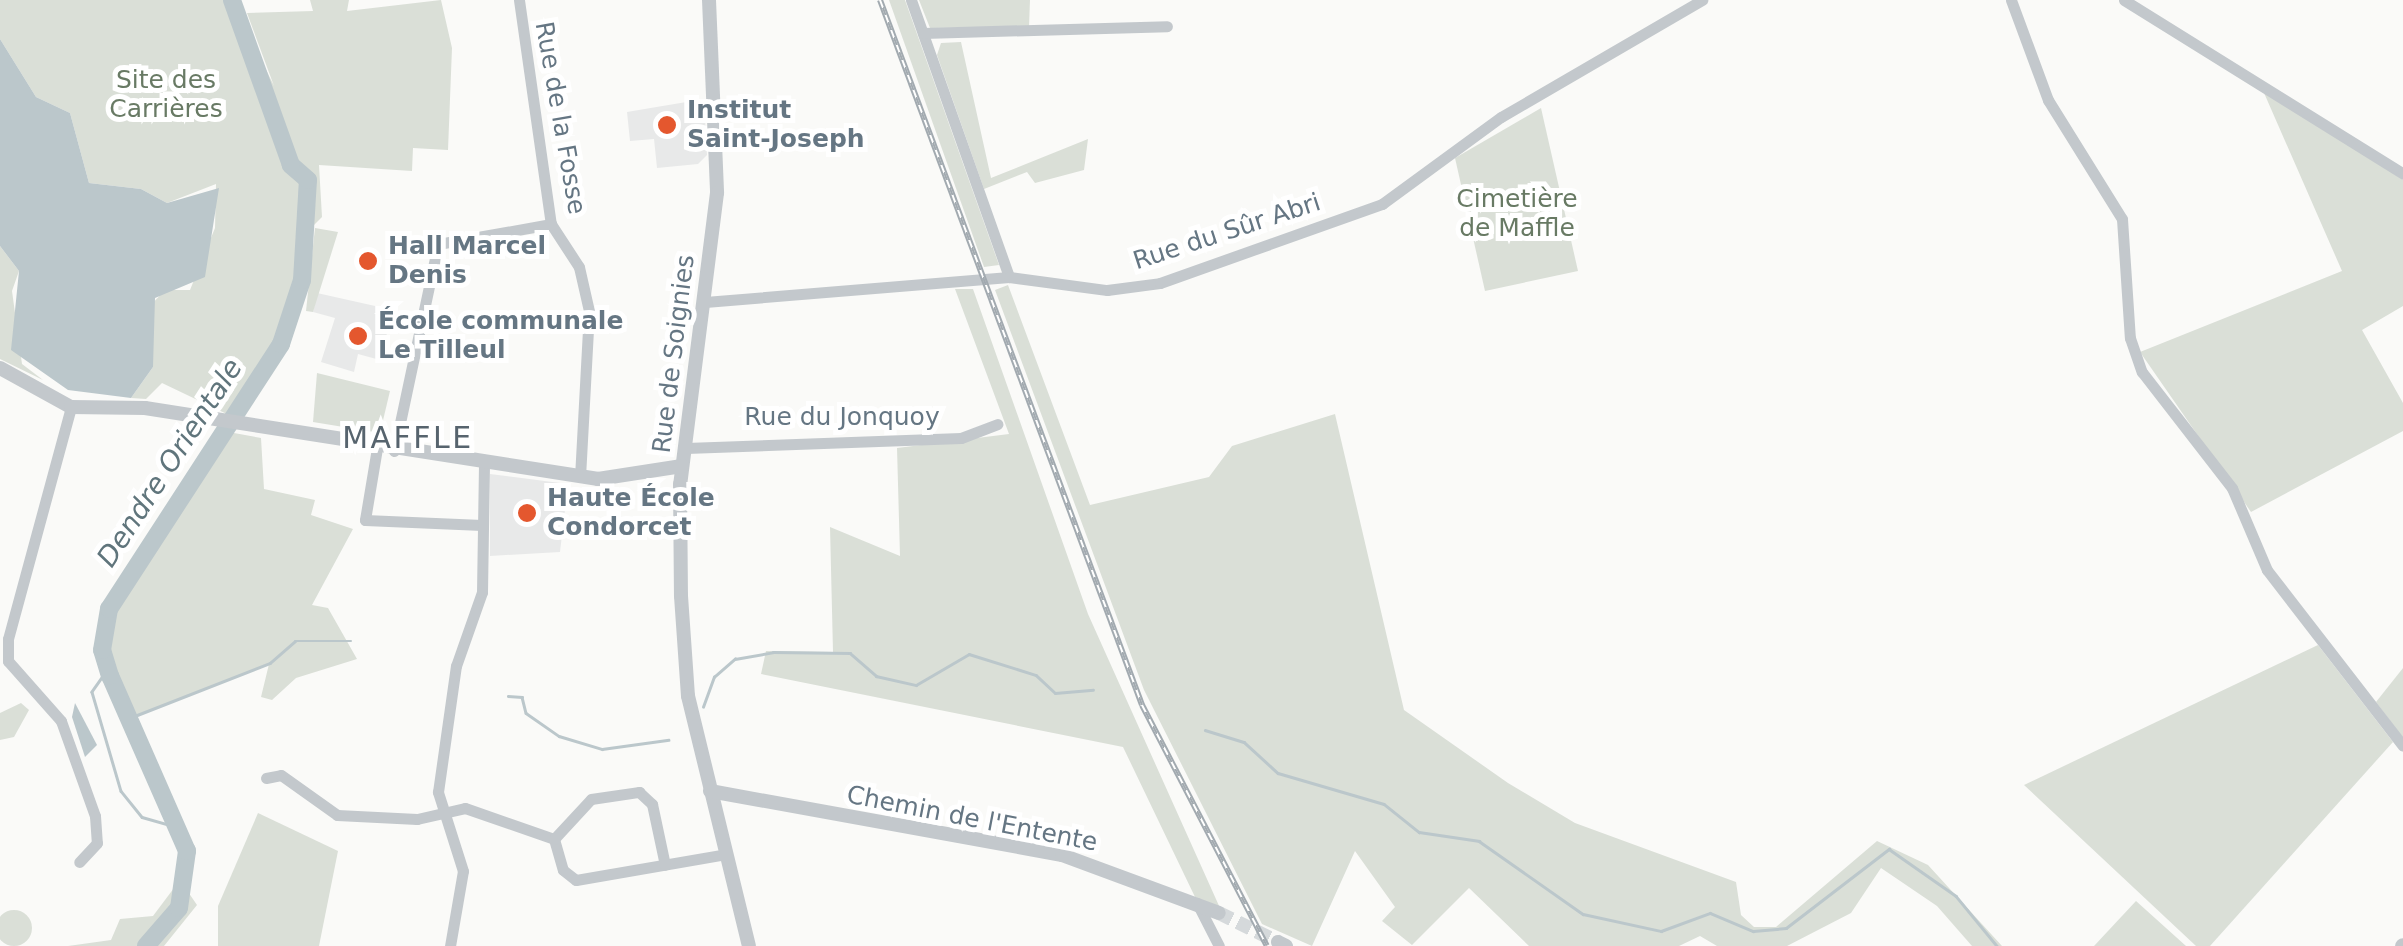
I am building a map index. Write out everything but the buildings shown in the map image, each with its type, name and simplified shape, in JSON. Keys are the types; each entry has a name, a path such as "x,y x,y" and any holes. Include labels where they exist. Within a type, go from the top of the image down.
{"street":[{"name":"Rue de la Fosse","path":"520,0 552,224 579,267 590,311 580,475"},
{"name":"Rue de Soignies","path":"709,0 718,192 680,484 688,696 748,946"},
{"path":"911,0 1009,277"},
{"name":"Rue du Sûr Abri","path":"705,302 1009,277 1143,286 1382,204 1501,116 1702,0"},
{"path":"2011,0 2048,100 2122,219 2142,372 2232,488 2267,570 2403,746"},
{"path":"2124,0 2403,174"},
{"path":"923,33 1167,26"},
{"path":"394,451 438,244 552,224"},
{"path":"0,368 71,407 91,401 394,451 580,475 661,476 680,484"},
{"path":"71,407 8,660 61,721 95,816 97,843 79,862"},
{"name":"Rue du Jonquoy","path":"686,448 962,438 997,424"},
{"path":"377,448 364,520 482,525"},
{"path":"450,946 464,886 438,792 456,666 482,592 484,463"},
{"path":"661,476 682,466"},
{"path":"266,778 281,775 338,815 417,819 465,808 554,839"},
{"path":"554,839 591,800 640,792 652,804 665,865"},
{"name":"Chemin de l'Entente","path":"710,792 1062,855 1219,912"},
{"path":"554,839 563,870 576,880 726,854"},
{"path":"1197,903 1219,946"}],"shaded area":[{"path":"0,39 36,97 70,113 89,183 141,189 167,203 219,188 205,277 155,298 153,367 131,398 68,390 11,350 19,271 0,246"},
{"name":"Institut Saint-Joseph","path":"704,99 707,155 698,164 657,168 654,139 630,141 627,112"},
{"name":"École communale Le Tilleul","path":"317,293 393,310 380,360 358,354 354,372 321,362 335,318 313,312"},
{"name":"Haute École Condorcet","path":"490,474 568,484 560,552 490,556"},
{"path":"75,703 97,745 85,757 72,717"}],"green space":[{"name":"Site des Carrières","path":"0,0 232,0 274,86 247,13 313,11 310,0 349,0 347,11 441,0 452,48 448,150 413,148 412,171 319,165 322,217 306,233 295,318 231,416 162,383 146,399 131,398 153,367 150,306 165,290 190,290 215,228 216,184 167,203 141,189 89,183 70,113 36,97 0,39"},
{"path":"889,0 905,0 999,265 984,267"},
{"path":"919,0 1030,0 1029,27 930,28"},
{"path":"961,42 991,178 1088,139 1084,170 1035,183 1027,172 984,189 937,55 941,43"},
{"path":"2261,86 2403,180 2403,306 2362,330 2403,403 2403,431 2251,512 2140,352 2342,271"},
{"name":"Cimetière de Maffle","path":"1541,108 1578,271 1485,291 1455,158"},
{"path":"315,228 338,232 313,312 306,311"},
{"path":"0,246 19,271 12,291 22,364 43,380 0,359"},
{"path":"1008,285 1090,505 1209,477 1232,446 1335,414 1404,710 1508,783 1575,823 1736,882 1741,915 1754,927 1776,927 1877,841 1928,865 2002,946 1972,946 1937,906 1881,868 1851,913 1787,946 1717,946 1700,936 1679,946 1529,946 1469,888 1412,945 1382,921 1395,907 1355,851 1312,946 1262,924 1144,690 995,290"},
{"path":"955,289 973,289 1088,614 1220,908 1195,897 1123,747 761,674 766,651 833,652 830,527 900,556 897,448 1009,434"},
{"path":"317,373 390,391 380,433 313,422"},
{"path":"223,431 261,438 264,489 315,500 311,515 353,529 312,605 328,608 357,659 296,678 272,700 261,697 269,664 132,717 102,650 109,609"},
{"path":"2318,645 2393,742 2210,946 2196,946 2024,785"},
{"path":"2403,668 2403,738 2376,702"},
{"path":"21,703 29,710 14,737 0,740 0,713"},
{"path":"258,813 338,851 319,946 218,946 218,906"},
{"path":"180,880 197,905 164,946 68,946 111,940 120,919 153,916"},
{"path":"2136,901 2186,946 2094,946"},
{"path":"14,910 27,915 32,928 27,941 14,946 1,941 -4,928 1,915"}],"waterway":[{"name":"Dendre Orientale","path":"146,946 179,908 187,851 110,676 102,650 109,609 281,344 302,280 308,180 291,165 232,0"},
{"path":"132,717 270,663 295,641 351,641"},
{"path":"703,707 714,677 735,659 773,652 850,653 876,676 916,685 969,654 1036,675 1055,693 1093,690"},
{"path":"108,669 92,692 121,791 142,817 180,828"},
{"path":"508,696 522,697 526,713 559,736 602,749 668,740"},
{"path":"1205,730 1244,742 1278,773 1384,804 1419,832 1479,841 1583,914 1661,931 1710,913 1753,931 1786,928 1889,849 1956,896 1997,946"}],"tunnel":[{"path":"1219,913 1278,942"}],"railway":[{"path":"880,0 1142,705 1267,946"}],"place":[{"name":"Institut Saint-Joseph","path":"667,125"},
{"name":"Hall Marcel Denis","path":"368,261"},
{"name":"École communale Le Tilleul","path":"358,336"},
{"name":"Haute École Condorcet","path":"527,513"}],"district":[{"name":"MAFFLE","path":"408,438"}]}
